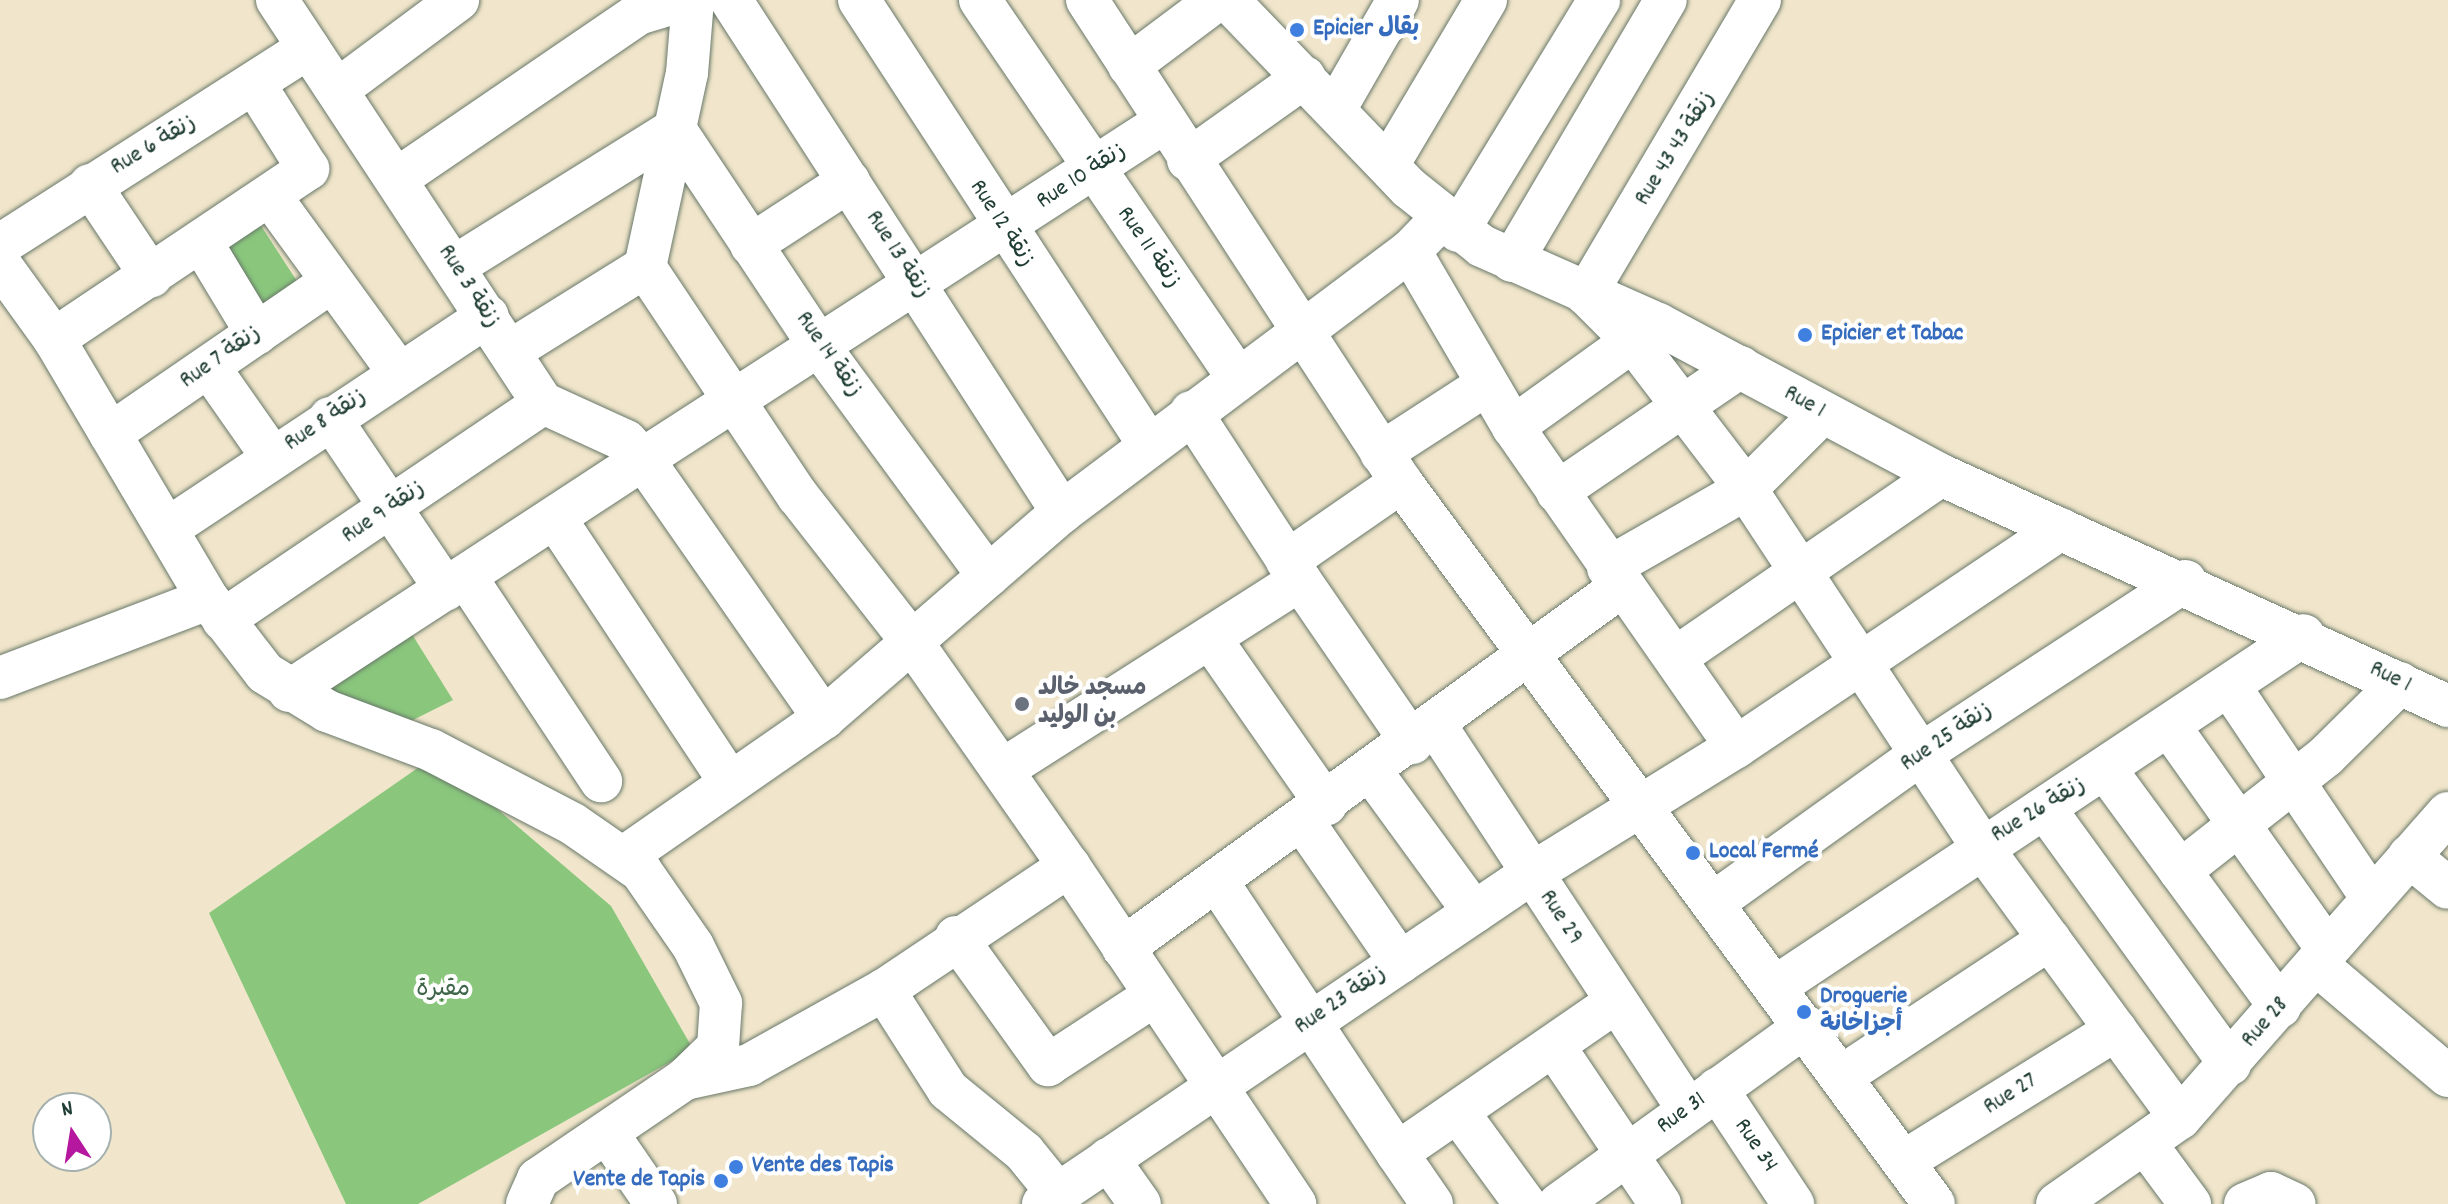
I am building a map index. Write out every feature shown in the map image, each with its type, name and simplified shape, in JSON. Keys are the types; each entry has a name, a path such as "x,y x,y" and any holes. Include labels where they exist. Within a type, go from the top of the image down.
{"street":[{"name":"Rue 3 زنقة","path":"277,0 398,178 543,403"},
{"path":"337,90 458,0"},
{"path":"398,178 638,14 684,0"},
{"path":"693,0 675,129 645,267 726,404 912,642 1069,866 1213,1087 1295,1204"},
{"name":"Rue 13 زنقة","path":"731,0 1062,512"},
{"name":"Rue 12 زنقة","path":"859,0 1002,228 1149,445"},
{"name":"Rue 11 زنقة","path":"980,0 1237,377"},
{"path":"1087,0 1163,123 1391,467 1531,651 1775,987 1845,1074 1934,1204"},
{"path":"1129,66 1217,0"},
{"path":"1337,106 1398,0"},
{"path":"1388,165 1486,0"},
{"path":"624,857 729,781 824,718 1062,512 1237,377 1450,225 1599,0"},
{"path":"1512,261 1666,0"},
{"name":"Rue 43 زنقة 43","path":"1586,294 1760,0"},
{"name":"Rue 1","path":"1251,8 1305,77 1337,106 1388,165 1450,225 1512,261 1586,294 1645,332 1740,367 1941,475 2304,635 2448,706"},
{"name":"Rue 6 زنقة","path":"0,245 90,185 255,85 308,48"},
{"path":"1188,160 1305,77"},
{"path":"54,339 271,197 309,164 255,85"},
{"name":"Rue 10 زنقة","path":"726,404 1163,123"},
{"path":"455,266 675,129"},
{"name":"Rue 14 زنقة","path":"675,129 817,343 988,576"},
{"path":"751,245 849,181"},
{"path":"90,185 151,276"},
{"path":"271,197 398,372"},
{"path":"202,243 257,334"},
{"path":"1410,251 1513,427 1736,747"},
{"path":"0,264 54,339 215,609 289,691 460,764 624,857 669,907 721,1003 721,1040 685,1079 538,1179 527,1204"},
{"path":"510,351 645,267"},
{"name":"Rue 7 زنقة","path":"110,434 331,282"},
{"name":"Rue 8 زنقة","path":"167,529 398,372 488,316"},
{"path":"1513,427 1645,332 1687,409 1746,489 1797,574 1981,846 2180,1118"},
{"path":"209,367 272,457"},
{"path":"1557,492 1687,409 1740,367"},
{"path":"1002,770 1210,638 1293,571 1391,467 1486,385"},
{"path":"543,403 626,441 643,459 824,718"},
{"name":"Rue 9 زنقة","path":"0,678 215,609 390,509 543,403"},
{"path":"289,691 726,404"},
{"name":"Rue 29","path":"1191,412 1293,571 1532,873 1616,1002 1702,1099"},
{"path":"1123,948 1424,734 1531,651 1615,577 1746,489 1822,413"},
{"path":"330,418 390,509 456,584 601,781"},
{"path":"1675,658 1941,475"},
{"path":"555,518 729,781"},
{"name":"Rue 23 زنقة","path":"1050,1199 1532,873 1736,747 2061,529"},
{"name":"Rue 25 زنقة","path":"1713,903 1921,754 2185,581"},
{"name":"Rue 26 زنقة","path":"1775,987 1981,846 2046,810 2304,635"},
{"path":"1210,638 1400,962"},
{"path":"2180,871 2294,781 2400,683"},
{"path":"2230,687 2372,898"},
{"path":"2170,727 2238,824 2322,957 2448,1076"},
{"path":"2106,770 2280,1007"},
{"path":"1371,771 1474,912"},
{"path":"2046,810 2230,1064"},
{"name":"Rue 28","path":"2057,1204 2148,1147 2180,1118 2448,813"},
{"path":"2409,856 2448,888"},
{"path":"685,1079 749,1065 884,990 956,937 1069,866"},
{"path":"1217,881 1308,1024 1432,1204"},
{"path":"956,937 1048,1065 1154,996"},
{"path":"1845,1074 2050,939"},
{"path":"884,990 948,1090 1024,1152 1050,1199"},
{"path":"1397,1153 1616,1002"},
{"name":"Rue 31","path":"1559,1204 1806,1026"},
{"name":"Rue 27","path":"1906,1160 2116,1030"},
{"path":"1554,1046 1630,1153 1660,1204"},
{"name":"Rue 34","path":"1702,1099 1793,1204"},
{"path":"1458,1112 1525,1204"},
{"path":"608,1134 656,1204"},
{"path":"2148,1147 2190,1204"},
{"path":"1108,1159 1140,1204"},
{"path":"2245,1204 2271,1193 2295,1204"}],"green space":[{"path":"254,215 301,288 241,327 194,254"},
{"path":"405,623 453,700 401,726 314,682"},
{"name":"مقبرة","path":"435,756 611,906 693,1049 418,1204 346,1204 209,913"}],"place":[{"name":"Epicier بقال","path":"1297,30"},
{"name":"Epicier et Tabac","path":"1805,335"},
{"name":"مسجد خالد بن الوليد","path":"1022,704"},
{"name":"Local Fermé","path":"1693,853"},
{"name":"Droguerie أجزاخانة","path":"1804,1012"},
{"name":"Vente des Tapis","path":"736,1167"},
{"name":"Vente de Tapis","path":"721,1181"}]}
